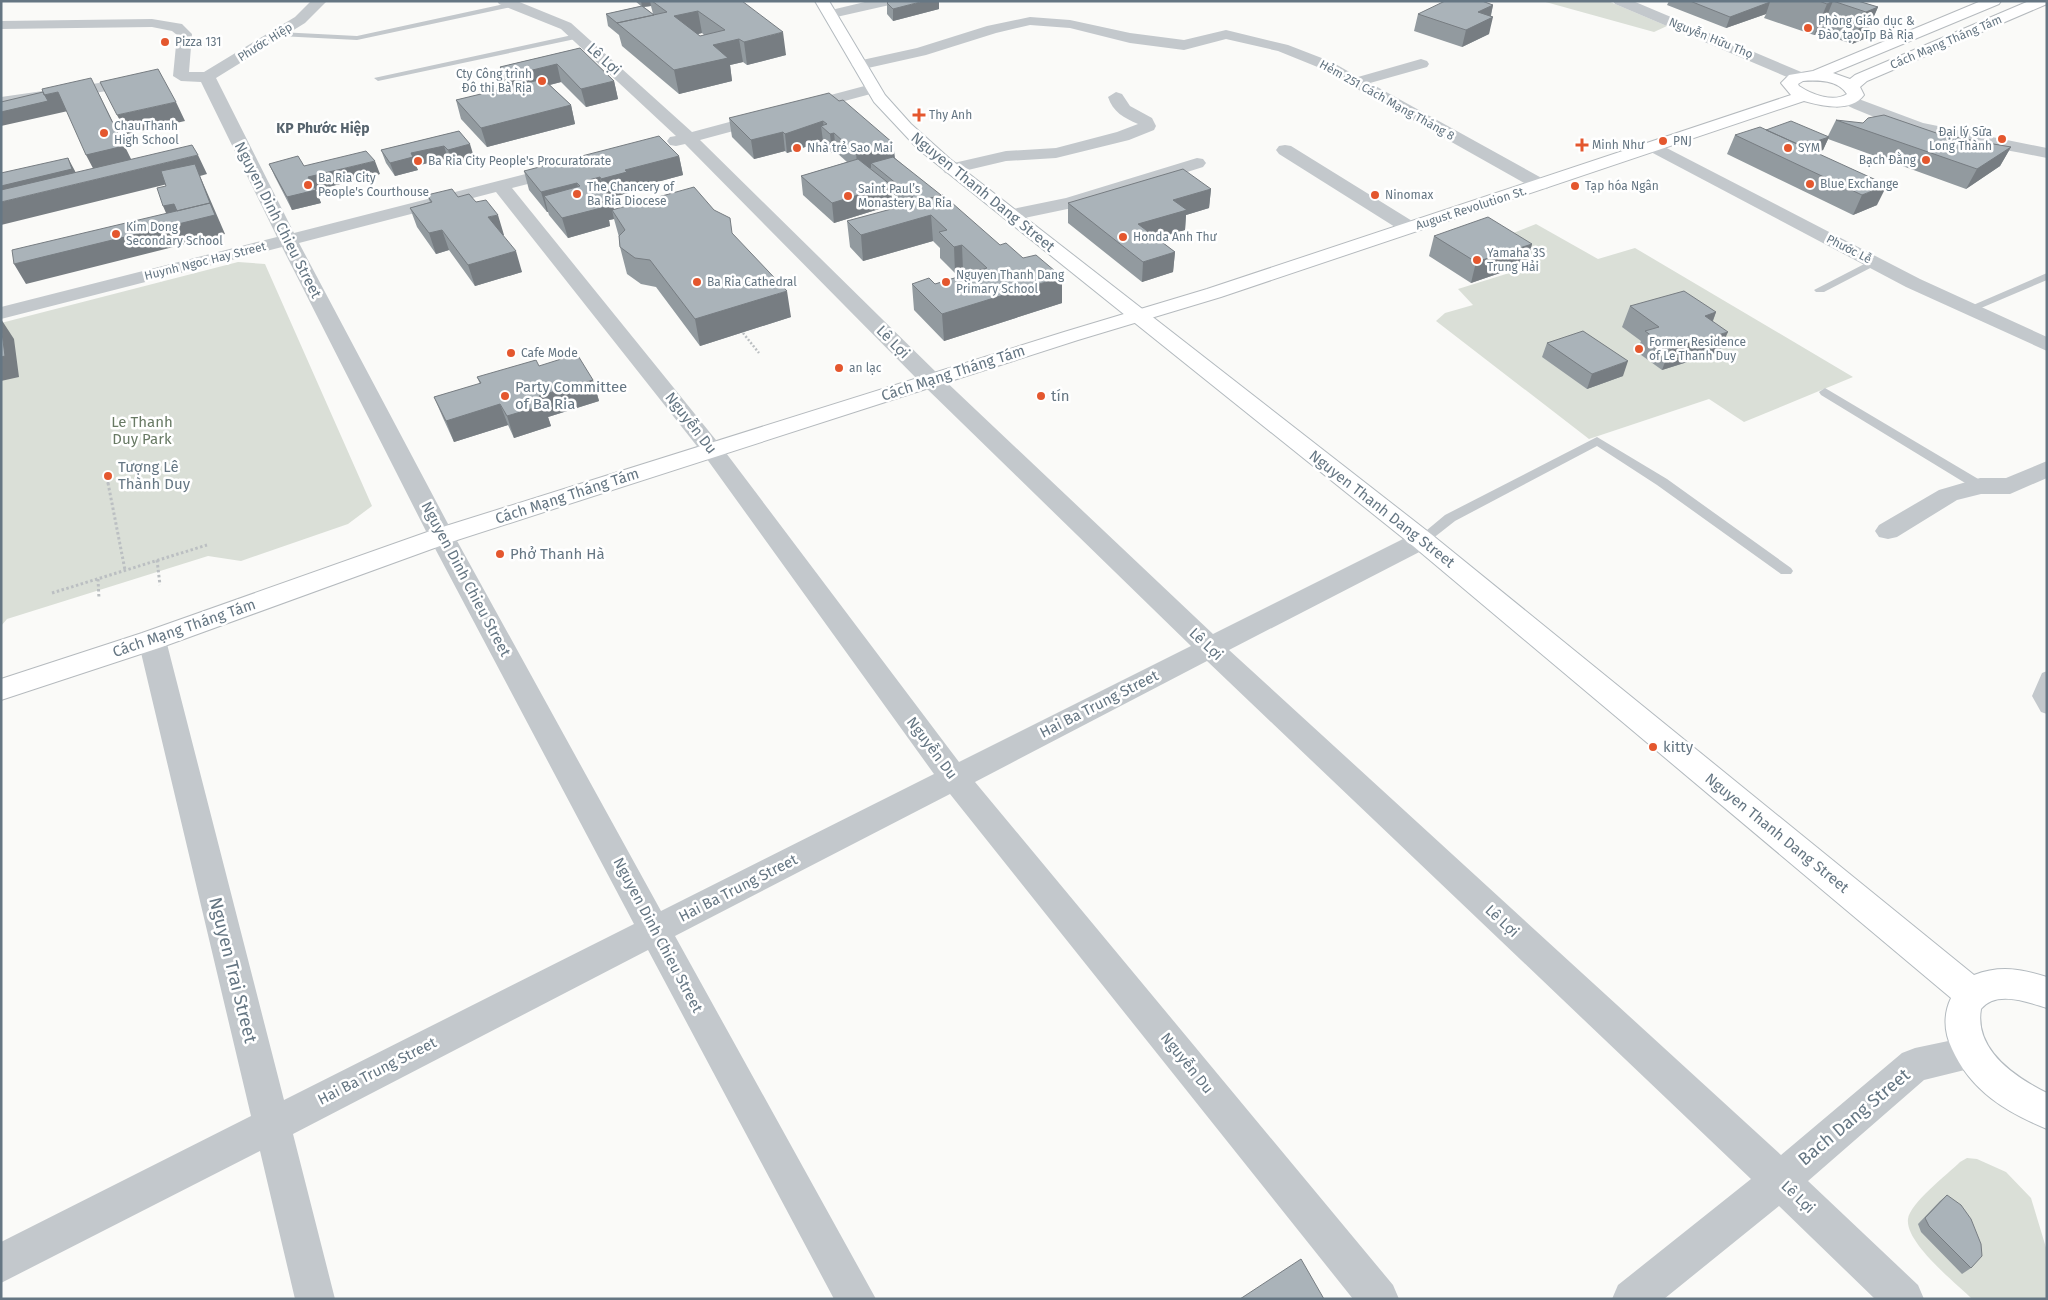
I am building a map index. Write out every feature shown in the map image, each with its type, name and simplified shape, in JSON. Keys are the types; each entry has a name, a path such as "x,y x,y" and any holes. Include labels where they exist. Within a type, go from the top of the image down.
{"main road":[{"name":"Cách Mạng Tháng Tám","path":"1850,94 1861,78 2042,1"},
{"name":"Cách Mạng Tháng Tám","path":"1808,76 1992,2"},
{"name":"Nguyen Thanh Dang Street","path":"827,8 872,89 883,104 911,133 951,169 1422,540 1972,994"},
{"path":"1808,76 1836,80 1850,94 1827,101 1804,96 1790,86 1791,80 1808,76"},
{"name":"August Revolution St.","path":"1138,317 1804,96"},
{"name":"Cách Mạng Tháng Tám","path":"1,690 152,640 442,536 931,380 1138,317"},
{"path":"2047,993 2021,984 1993,984 1972,994 1964,1005 1961,1018 1964,1035 1972,1053 1987,1072 2006,1089 2028,1104 2047,1111"}],"street":[{"name":"Phước Hiệp","path":"176,78 279,34 300,20 320,1"},
{"path":"827,8 889,1"},
{"name":"Nguyễn Hữu Thọ","path":"1620,1 1808,76"},
{"name":"Lê Lợi","path":"508,3 566,26 689,138 931,380 1210,648 1780,1180 1904,1299"},
{"name":"Hẻm 251 Cách Mạng Tháng 8","path":"859,65 921,52 992,28 1030,21 1070,24 1130,38 1184,44 1226,34 1304,55 1357,82 1541,184"},
{"path":"1,25 152,23 176,27 185,34 176,78 1,102"},
{"path":"1357,82 1421,64"},
{"name":"Nguyen Dinh Chieu Street","path":"176,78 286,241 442,536 856,1299"},
{"path":"661,145 872,89"},
{"path":"1850,94 1866,110 1907,123 2047,153"},
{"path":"951,169 1006,156 1056,153 1123,136 1148,126 1146,122 1122,108 1116,97"},
{"name":"Phước Lễ","path":"1655,147 1874,262 2047,345"},
{"path":"1285,150 1410,228"},
{"path":"1010,215 1078,201 1197,163"},
{"name":"Huynh Ngoc Hay Street","path":"1,313 576,167"},
{"name":"Nguyễn Du","path":"501,186 712,450 954,778 1379,1299"},
{"path":"1888,531 1948,494 1980,486 2010,486 2047,468"},
{"name":"Hai Ba Trung Street","path":"1,1263 1422,540"},
{"name":"Nguyen Trai Street","path":"152,640 315,1299"},
{"name":"Bach Dang Street","path":"1632,1299 1780,1180 1915,1065 1972,1053"}],"lane":[{"path":"279,34 356,38 508,3"},
{"path":"378,78 577,36"},
{"path":"1820,290 1874,262"},
{"path":"1970,309 2047,276"},
{"path":"1826,392 1980,486"},
{"path":"1422,540 1450,518 1597,440 1662,482 1786,571"},
{"path":"2047,677 2040,696 2047,708"}],"path":[{"path":"743,333 759,353"},
{"path":"108,482 124,570"},
{"path":"52,593 207,545"},
{"path":"157,560 160,585"},
{"path":"98,579 99,599"}],"green space":[{"path":"1542,1 1608,1 1667,26 1654,32"},
{"name":"Former Residence of Le Thanh Duy","path":"1536,224 1598,259 1635,248 1853,377 1744,422 1709,399 1589,439 1436,321 1445,313 1473,305 1458,289 1535,265 1493,241"},
{"name":"Le Thanh Duy Park","path":"238,262 265,264 372,506 348,524 241,561 208,556 7,619 1,626 1,323"},
{"path":"1967,1158 1977,1159 2006,1172 2031,1198 2047,1251 2047,1299 1972,1299 1933,1262 1914,1239 1909,1229 1908,1219 1910,1212 1930,1189"}],"building":[{"path":"652,1 742,1 783,32 744,42 739,39 713,45 728,58 674,70 617,23 667,12","holes":["698,11 725,30 700,36 674,16"]},
{"path":"889,1 924,1 893,9 887,3"},
{"path":"1445,1 1482,1 1493,5 1478,12 1493,17 1466,30 1418,14"},
{"path":"1690,1 1771,1 1730,17"},
{"path":"1819,1 1833,1 1827,4"},
{"path":"1833,1 1858,1 1878,7 1866,12"},
{"path":"642,6 654,15 617,23 606,14"},
{"path":"580,48 614,81 581,89 557,64 508,76 500,67"},
{"path":"158,69 176,102 117,115 100,82"},
{"path":"91,78 124,146 86,155 58,92 44,95 42,89"},
{"path":"543,79 571,105 481,128 456,100"},
{"path":"43,92 48,101 1,112 1,102"},
{"path":"829,93 839,101 843,100 893,143 856,153 834,133 830,134 821,126 827,124 823,121 785,134 783,132 751,140 729,118"},
{"path":"1884,115 1942,135 2011,147 1977,169 1836,120 1863,123 1868,118"},
{"path":"1791,121 1829,137 1802,146 1766,130"},
{"path":"1760,127 1887,185 1862,195 1735,135"},
{"path":"459,131 470,144 448,150 444,146 411,153 413,157 390,163 381,150"},
{"path":"659,136 679,156 625,170 627,172 601,179 600,177 585,181 595,192 603,189 611,199 601,202 605,207 562,218 544,196 580,186 577,183 541,192 524,171"},
{"path":"192,145 198,155 1,202 1,190"},
{"path":"366,151 375,161 308,177 316,190 287,197 269,164 298,156 304,166"},
{"path":"893,157 941,195 914,203 909,199 913,197 871,163"},
{"path":"68,158 72,169 1,186 1,173"},
{"path":"858,159 891,185 832,203 801,176"},
{"path":"195,164 210,203 177,211 174,204 163,206 157,188 166,186 161,171"},
{"path":"1183,169 1211,189 1173,200 1187,210 1138,224 1175,252 1143,262 1068,203"},
{"name":"Ba Ria Cathedral","path":"694,187 714,210 730,218 732,233 787,291 695,319 650,260 635,258 620,247 619,236 625,230 612,210"},
{"path":"452,189 458,197 469,194 476,202 486,200 498,215 488,217 516,251 468,265 442,230 429,233 410,208 432,202 427,195"},
{"path":"943,195 1000,245 1006,243 1023,258 1036,255 1062,277 942,314 912,284 929,278 935,284 987,268 962,245 954,247 939,232 947,230 931,215 861,235 847,221"},
{"path":"210,203 215,215 14,264 12,250"},
{"path":"1488,217 1532,244 1476,262 1434,236"},
{"path":"1684,291 1716,312 1705,316 1728,332 1670,349 1645,331 1659,327 1630,306"},
{"path":"1,325 5,356 1,357"},
{"path":"1583,331 1628,361 1592,374 1547,343"},
{"path":"577,354 593,380 539,396 544,405 507,416 500,404 446,421 434,397 481,383 477,377 536,360 539,366"},
{"path":"1947,1195 1961,1205 1971,1219 1981,1244 1982,1256 1971,1268 1929,1226 1925,1218"},
{"path":"1301,1259 1324,1299 1240,1299"}],"place":[{"name":"Phòng Giáo dục & Đào tạo Tp Bà Rịa","path":"1808,28"},
{"name":"Pizza 131","path":"165,42"},
{"name":"Cty Công trình Đô thị Bà Rịa","path":"542,81"},
{"name":"Thy Anh","path":"919,115"},
{"name":"Chau Thanh High School","path":"104,133"},
{"name":"Đại lý Sữa Long Thành","path":"2002,139"},
{"name":"PNJ","path":"1663,141"},
{"name":"Minh Như","path":"1582,145"},
{"name":"Nhà trẻ Sao Mai","path":"797,148"},
{"name":"SYM","path":"1788,148"},
{"name":"Bạch Đằng","path":"1926,160"},
{"name":"Ba Ria City People's Procuratorate","path":"418,161"},
{"name":"Blue Exchange","path":"1810,184"},
{"name":"Ba Ria City People's Courthouse","path":"308,185"},
{"name":"Tạp hóa Ngân","path":"1575,186"},
{"name":"The Chancery of Ba Ria Diocese","path":"577,194"},
{"name":"Ninomax","path":"1375,195"},
{"name":"Saint Paul’s Monastery Ba Ria","path":"848,196"},
{"name":"Kim Dong Secondary School","path":"116,234"},
{"name":"Honda Anh Thư","path":"1123,237"},
{"name":"Yamaha 3S Trung Hải","path":"1477,260"},
{"name":"Ba Ria Cathedral","path":"697,282"},
{"name":"Nguyen Thanh Dang Primary School","path":"946,282"},
{"name":"Former Residence of Le Thanh Duy","path":"1639,349"},
{"name":"Cafe Mode","path":"511,353"},
{"name":"an lạc","path":"839,368"},
{"name":"Party Committee of Ba Ria","path":"505,396"},
{"name":"tín","path":"1041,396"},
{"name":"Tượng Lê Thành Duy","path":"108,476"},
{"name":"Phở Thanh Hà","path":"500,554"},
{"name":"kitty","path":"1653,747"}],"district":[{"name":"KP Phước Hiệp","path":"323,128"}]}
